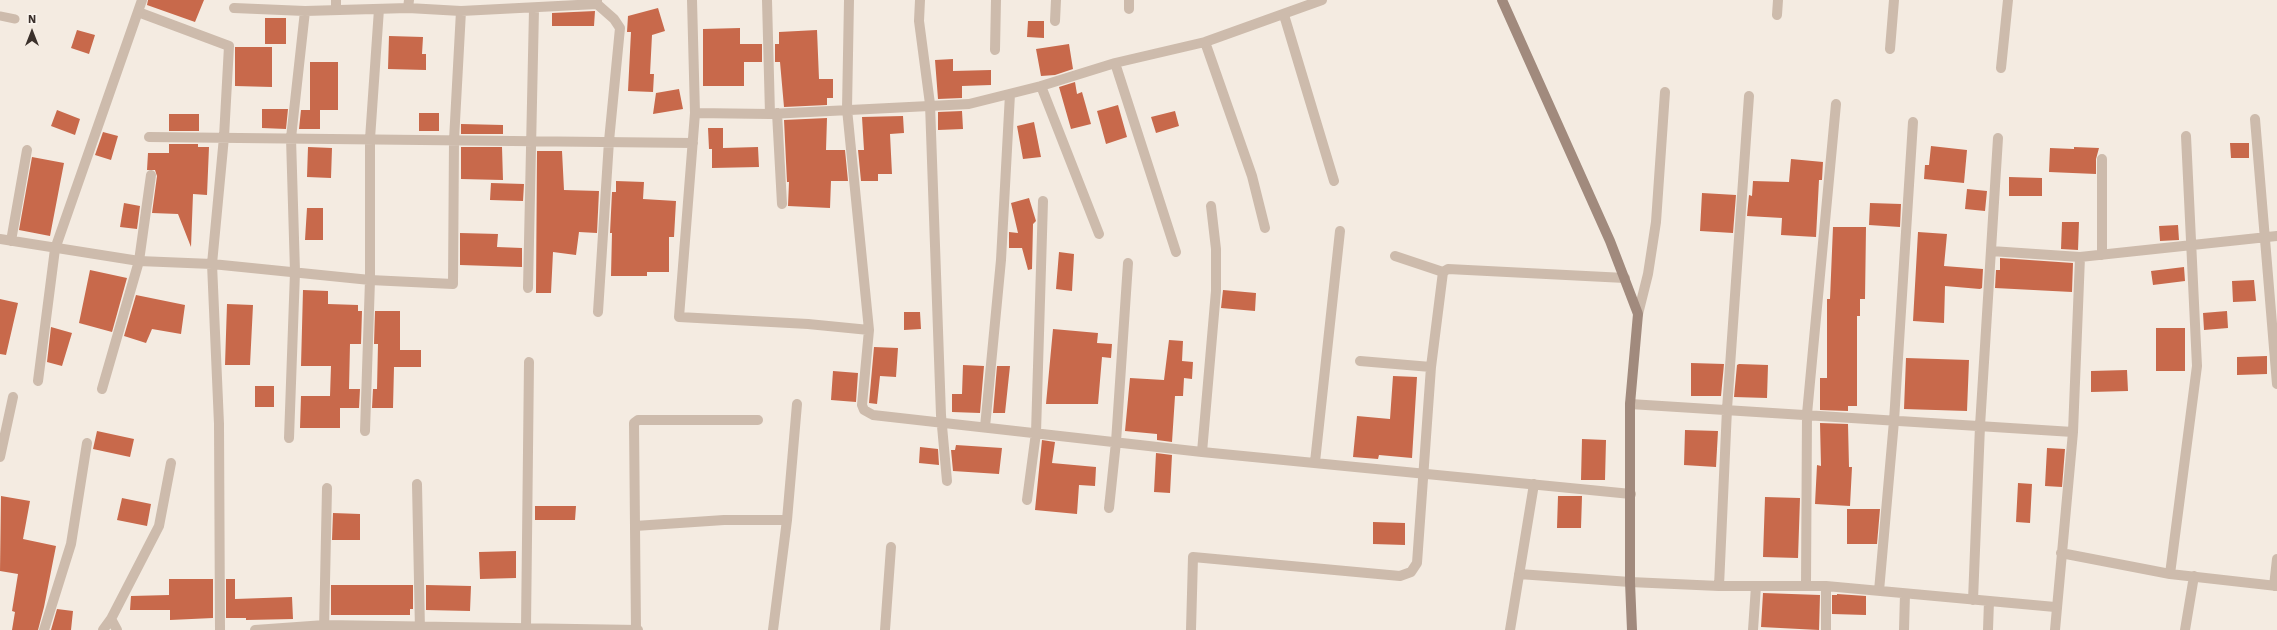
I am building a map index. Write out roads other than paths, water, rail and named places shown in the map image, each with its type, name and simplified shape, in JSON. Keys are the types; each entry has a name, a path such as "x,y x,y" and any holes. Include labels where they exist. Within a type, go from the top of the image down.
{"street":[{"path":"38,381 55,249 142,0"},
{"path":"692,0 696,113 679,317 808,324 869,330"},
{"path":"767,0 773,114 782,204"},
{"path":"849,0 847,109 869,330 862,405 864,410 872,415 1202,452 1250,455 1424,475 1631,494"},
{"path":"920,0 919,21 930,104 941,422 947,481"},
{"path":"995,50 996,0"},
{"path":"1055,21 1056,0"},
{"path":"696,113 773,114 930,104 968,104 1041,86 1115,63 1205,42 1284,15 1322,0"},
{"path":"1502,0 1540,82 1625,278 1638,314"},
{"path":"1777,15 1778,0"},
{"path":"1890,49 1894,0"},
{"path":"2001,68 2008,0"},
{"path":"234,8 304,11 336,5 379,9 408,4 461,11 504,5 534,9 597,2 614,19 620,28 609,141 598,312"},
{"path":"365,431 370,280 370,139 379,9"},
{"path":"528,288 534,9"},
{"path":"289,438 295,272 291,138 304,11"},
{"path":"0,239 55,249 139,261 212,264 370,280 453,284 454,140 461,11"},
{"path":"138,12 229,46 224,137 212,264 219,424 220,630"},
{"path":"1284,15 1334,181"},
{"path":"1205,42 1252,176 1265,228"},
{"path":"1115,63 1176,252"},
{"path":"1041,86 1100,234"},
{"path":"1632,630 1630,582 1630,404 1638,314 1648,274 1656,222 1665,92"},
{"path":"985,427 1001,260 1010,94"},
{"path":"1719,586 1727,409 1750,96"},
{"path":"1806,585 1807,414 1836,104"},
{"path":"2255,119 2277,384"},
{"path":"1879,591 1894,421 1913,122"},
{"path":"2170,574 2197,366 2190,246 2186,136"},
{"path":"149,137 693,143"},
{"path":"1973,600 1980,426 1998,138"},
{"path":"11,241 26,150"},
{"path":"2102,159 2102,255"},
{"path":"102,390 139,261 151,175"},
{"path":"1027,500 1036,433 1043,201"},
{"path":"1202,452 1216,291 1216,249 1211,206"},
{"path":"1315,462 1340,231"},
{"path":"1991,251 2080,257 2277,236"},
{"path":"1395,256 1443,272 1448,269 1625,278"},
{"path":"2054,630 2055,607 2073,432 2080,257"},
{"path":"1109,508 1116,442 1128,263"},
{"path":"1191,630 1193,557 1400,576 1411,572 1417,563 1431,367 1443,272"},
{"path":"1360,361 1431,367"},
{"path":"526,628 529,362"},
{"path":"0,457 13,397"},
{"path":"773,630 787,520 797,404"},
{"path":"1630,404 2073,432"},
{"path":"255,630 325,628 526,628 637,630 634,423 638,420 758,420"},
{"path":"44,630 72,544 87,443"},
{"path":"102,630 111,619 159,526 171,463"},
{"path":"417,484 420,629"},
{"path":"1510,630 1534,484"},
{"path":"325,628 327,488"},
{"path":"635,526 724,520 787,520"},
{"path":"885,630 892,547"},
{"path":"2061,553 2170,574 2275,586 2277,559"},
{"path":"1519,574 1630,582 1719,586 1826,586 2055,607"},
{"path":"2185,630 2194,576"},
{"path":"1753,630 1756,586"},
{"path":"1826,586 1826,630"},
{"path":"1904,630 1905,594"},
{"path":"1988,630 1989,601"},
{"path":"111,619 117,630"}],"lane":[{"path":"0,16 15,19"}]}
